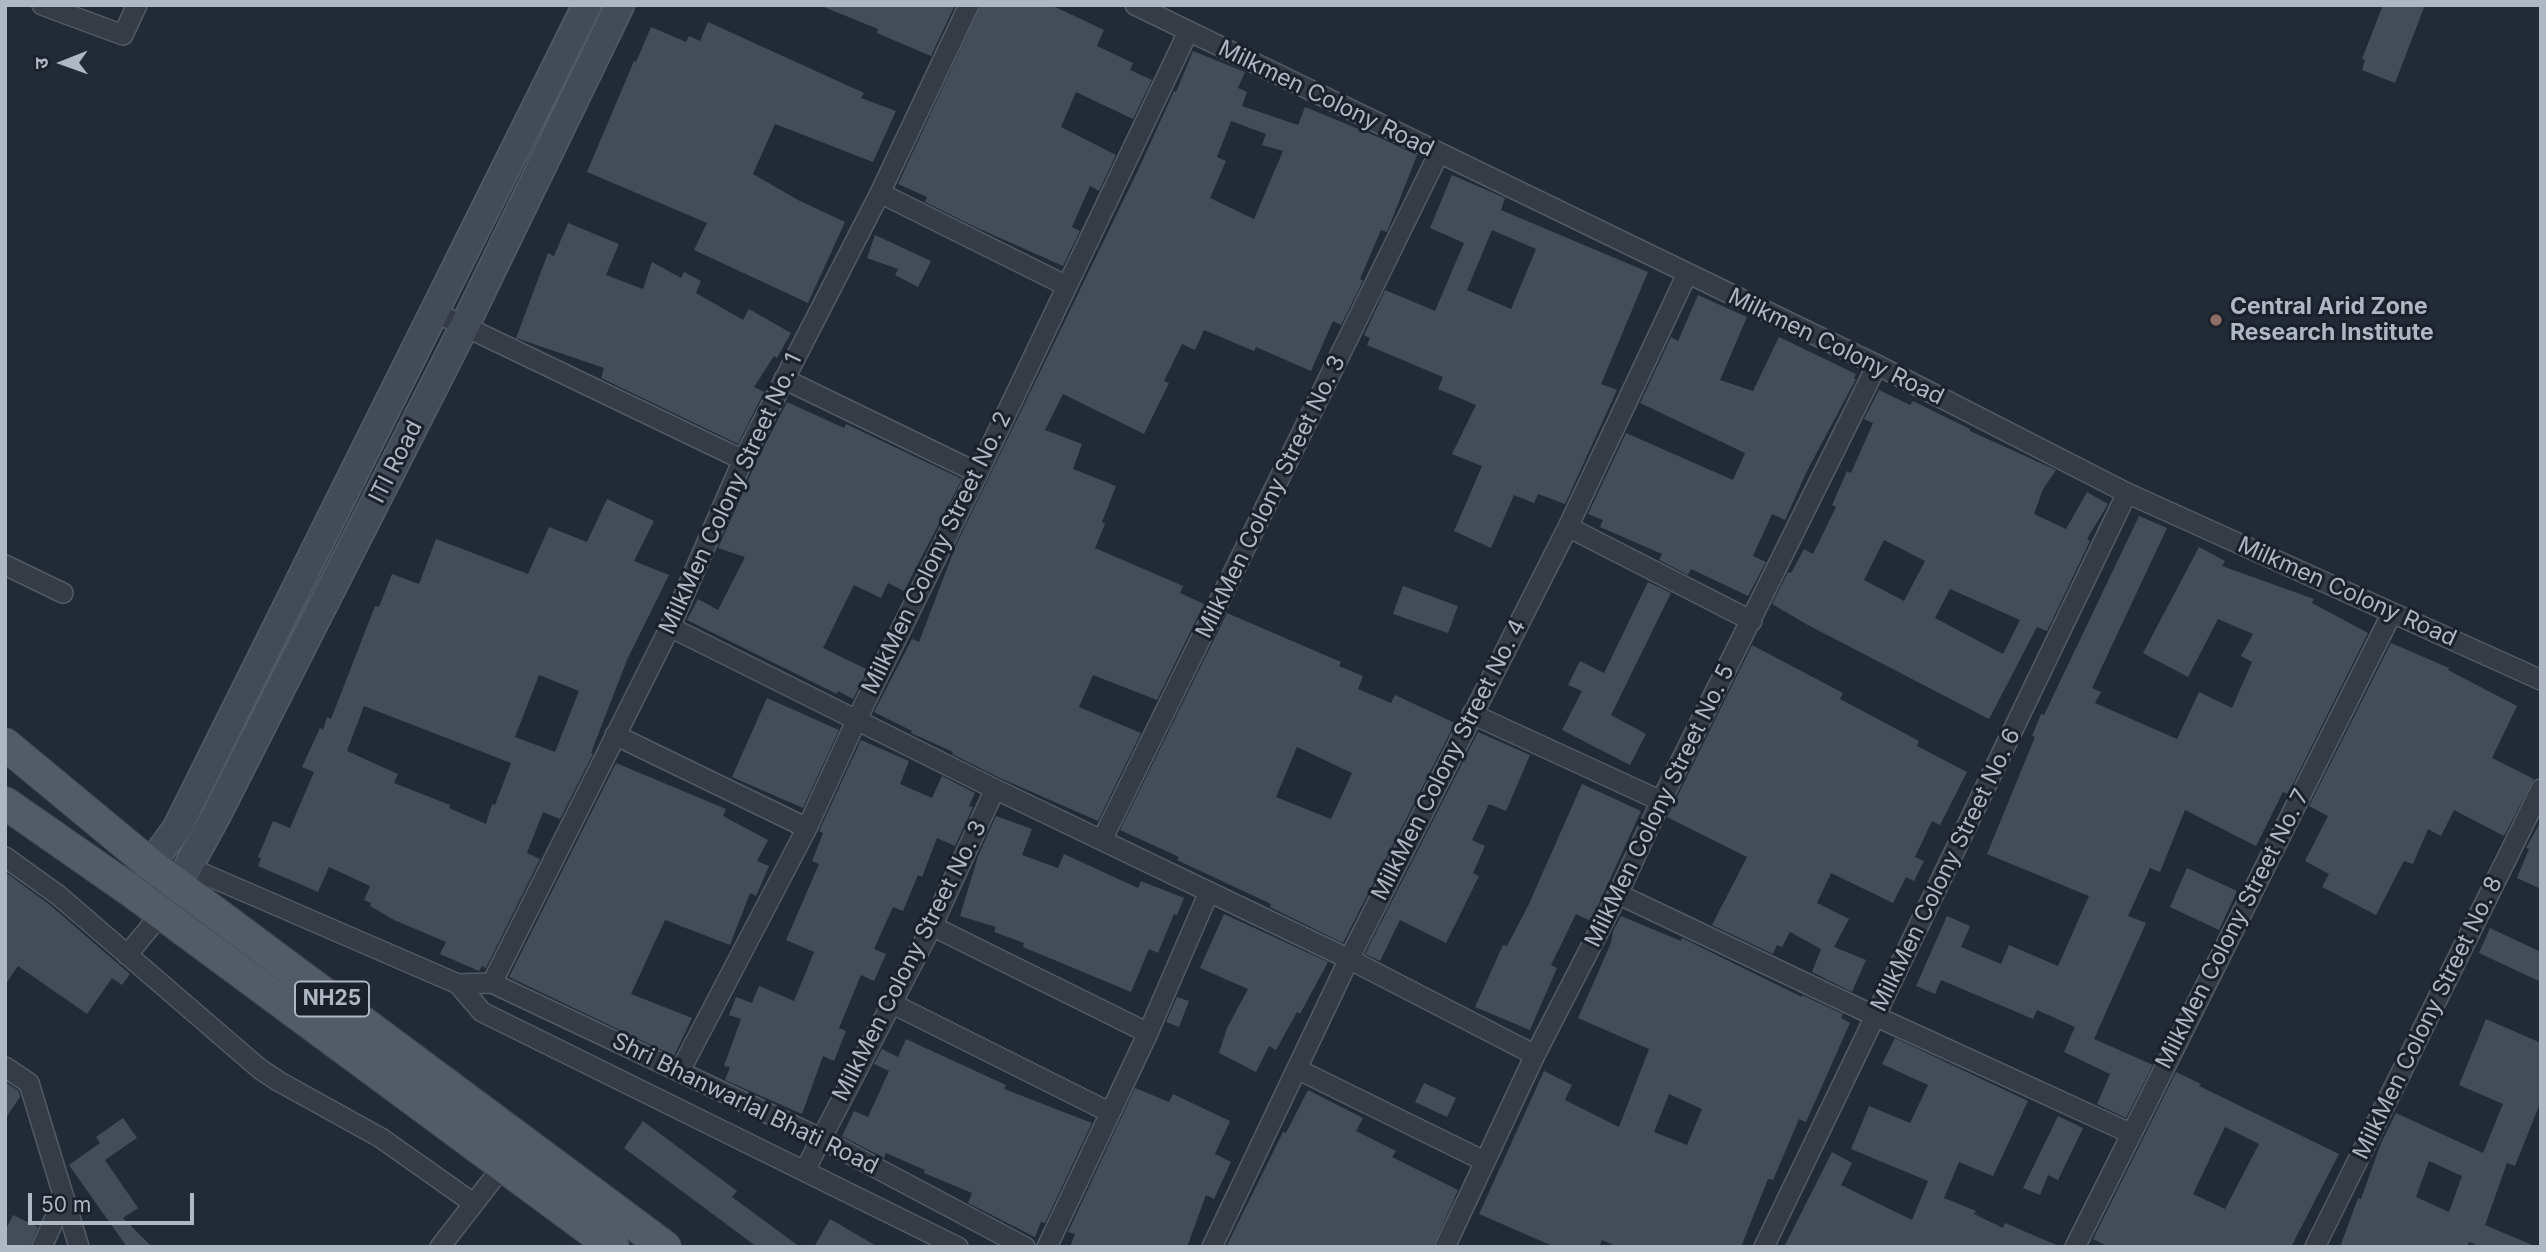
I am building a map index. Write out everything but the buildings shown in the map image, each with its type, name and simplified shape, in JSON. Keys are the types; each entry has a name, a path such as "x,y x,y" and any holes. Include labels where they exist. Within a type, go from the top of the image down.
{"main road":[{"name":"NH25","path":"5,744 151,865 183,876 666,1247"},
{"name":"NH25","path":"8,806 130,890 158,917 497,1173 613,1247"}],"street":[{"path":"42,5 122,35 137,5"},
{"name":"ITI Road","path":"130,890 177,828 587,5"},
{"name":"ITI Road","path":"158,917 183,876 464,327 620,5"},
{"name":"MilkMen Colony Street No. 1","path":"492,983 670,627 743,460 880,193 969,5"},
{"name":"Milkmen Colony Road","path":"1135,5 1877,366 2127,493 2541,679"},
{"name":"MilkMen Colony Street No. 2","path":"680,1071 807,828 1188,32"},
{"name":"MilkMen Colony Street No. 3","path":"1102,840 1439,153"},
{"path":"880,193 1065,285"},
{"name":"MilkMen Colony Street No. 4","path":"1212,1247 1349,959 1568,527 1687,274"},
{"path":"435,312 743,460"},
{"name":"MilkMen Colony Street No. 5","path":"1445,1247 1535,1055 1618,894 1661,801 1877,366"},
{"path":"783,379 978,473"},
{"name":"MilkMen Colony Street No. 6","path":"1764,1247 2127,493"},
{"path":"1568,527 1752,621"},
{"path":"5,565 63,593"},
{"name":"MilkMen Colony Street No. 7","path":"2075,1247 2392,613"},
{"path":"670,627 995,789 1349,959 1535,1055"},
{"path":"1472,714 1661,801"},
{"path":"615,735 807,828"},
{"name":"MilkMen Colony Street No. 3","path":"805,1170 932,926 995,789"},
{"name":"MilkMen Colony Street No. 8","path":"2315,1247 2541,789"},
{"path":"5,857 131,952 269,1075 381,1138 476,1200"},
{"name":"Shri Bhanwarlal Bhati Road","path":"183,876 458,984 492,983 820,1138 1025,1247"},
{"path":"1047,1247 1148,1033 1209,892"},
{"path":"1618,894 2130,1133"},
{"path":"131,952 158,917"},
{"path":"932,926 1148,1033"},
{"name":"Shri Bhanwarlal Bhati Road","path":"458,984 482,1012 958,1247"},
{"path":"891,1003 1109,1112"},
{"path":"5,1067 29,1083 79,1247"},
{"path":"1297,1069 1484,1161"},
{"path":"440,1247 497,1173"},
{"path":"42,1247 64,1197"}],"place":[{"name":"Central Arid Zone Research Institute","path":"2216,320"}]}
